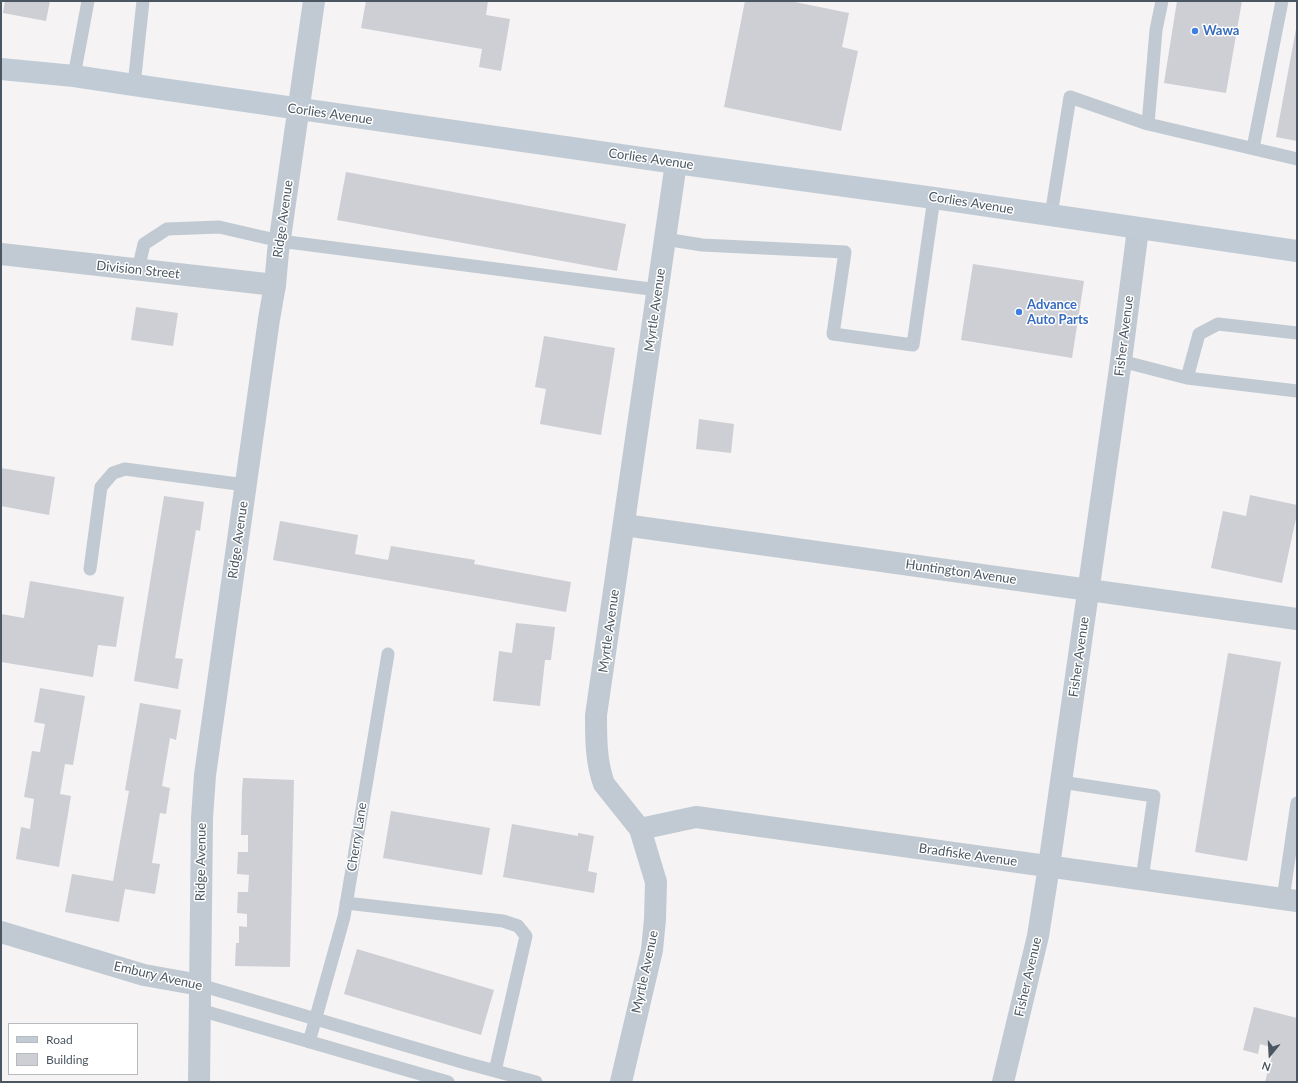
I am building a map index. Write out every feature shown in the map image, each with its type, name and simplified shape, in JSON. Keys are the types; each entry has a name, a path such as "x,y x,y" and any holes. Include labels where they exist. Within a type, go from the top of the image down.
{"main road":[{"name":"Corlies Avenue","path":"2,69 74,76 1297,251"}],"street":[{"name":"Ridge Avenue","path":"199,1082 202,818 205,775 314,1"},
{"name":"Myrtle Avenue","path":"621,1082 652,950 656,882 640,828 604,784 601,776 595,746 596,715 676,163"},
{"name":"Fisher Avenue","path":"1003,1082 1038,936 1089,589 1138,228"},
{"name":"Division Street","path":"1,254 275,285"},
{"name":"Huntington Avenue","path":"624,525 1297,619"},
{"name":"Bradfiske Avenue","path":"640,828 696,817 1290,900"},
{"name":"Embury Avenue","path":"1,932 144,975 200,985"}],"lane":[{"path":"74,76 88,1"},
{"path":"134,85 143,1"},
{"path":"1148,124 1156,30 1162,1"},
{"path":"1253,148 1282,1"},
{"path":"1051,215 1070,97 1148,124 1297,159"},
{"path":"664,240 702,245 845,252 833,334 913,345 934,198"},
{"path":"138,270 144,244 167,229 219,227 280,241 658,290"},
{"path":"1187,378 1199,334 1218,324 1297,333"},
{"path":"1121,361 1187,378 1297,391"},
{"path":"90,569 100,487 113,473 125,469 245,485"},
{"name":"Cherry Lane","path":"315,1018 344,917 388,654"},
{"path":"1061,782 1154,796 1142,879"},
{"path":"1290,900 1297,803"},
{"path":"346,903 503,921 518,926 526,936 497,1075"},
{"name":"Embury Avenue","path":"200,985 315,1018 497,1075 536,1082"},
{"name":"Embury Avenue","path":"200,1010 448,1082"},
{"path":"309,1042 315,1018"}],"building":[{"path":"5,1 50,1 46,21 3,13"},
{"path":"366,1 488,1 486,15 510,19 501,71 479,67 482,49 361,28"},
{"path":"745,1 790,1 849,13 842,47 858,51 841,131 724,107"},
{"path":"1177,1 1242,1 1226,93 1164,83"},
{"path":"1297,29 1297,141 1276,137"},
{"path":"346,172 626,224 617,271 337,220"},
{"path":"973,264 1084,281 1072,358 961,340"},
{"path":"136,307 178,313 173,346 131,340"},
{"path":"544,336 615,348 601,435 540,424 546,389 535,387"},
{"path":"699,419 734,424 731,453 696,449"},
{"path":"1,468 55,477 49,515 1,506"},
{"path":"1250,495 1297,505 1297,514 1282,583 1211,568 1223,511 1246,516"},
{"path":"164,496 204,502 200,531 196,530 175,658 183,659 178,689 134,681"},
{"path":"280,521 358,535 355,554 388,560 391,546 475,560 474,564 571,582 566,612 273,560"},
{"path":"30,581 124,597 116,647 98,645 93,677 1,662 1,614 24,618"},
{"path":"516,623 555,627 551,660 545,660 540,706 493,701 499,651 512,653"},
{"path":"1228,653 1281,662 1247,861 1195,852"},
{"path":"40,688 85,696 73,765 65,764 60,794 71,796 59,867 16,859 21,827 30,829 34,799 24,797 32,751 40,752 45,724 34,722"},
{"path":"140,703 181,710 176,740 170,738 162,786 170,788 166,814 160,813 152,863 160,864 155,894 125,889 119,922 65,912 72,874 113,881 129,791 125,790"},
{"path":"243,778 294,780 290,967 235,966 236,943 239,943 239,926 247,927 247,914 237,913 238,892 248,892 249,875 237,874 238,852 248,852 248,835 241,835"},
{"path":"391,811 490,828 482,875 383,858"},
{"path":"512,824 578,836 578,833 594,836 588,871 597,873 594,893 503,877"},
{"path":"357,949 494,990 481,1035 344,994"},
{"path":"1254,1007 1297,1018 1297,1082 1265,1082 1274,1048 1260,1044 1258,1054 1243,1050"}],"place":[{"name":"Wawa","path":"1195,31"},
{"name":"Advance Auto Parts","path":"1019,312"}]}
